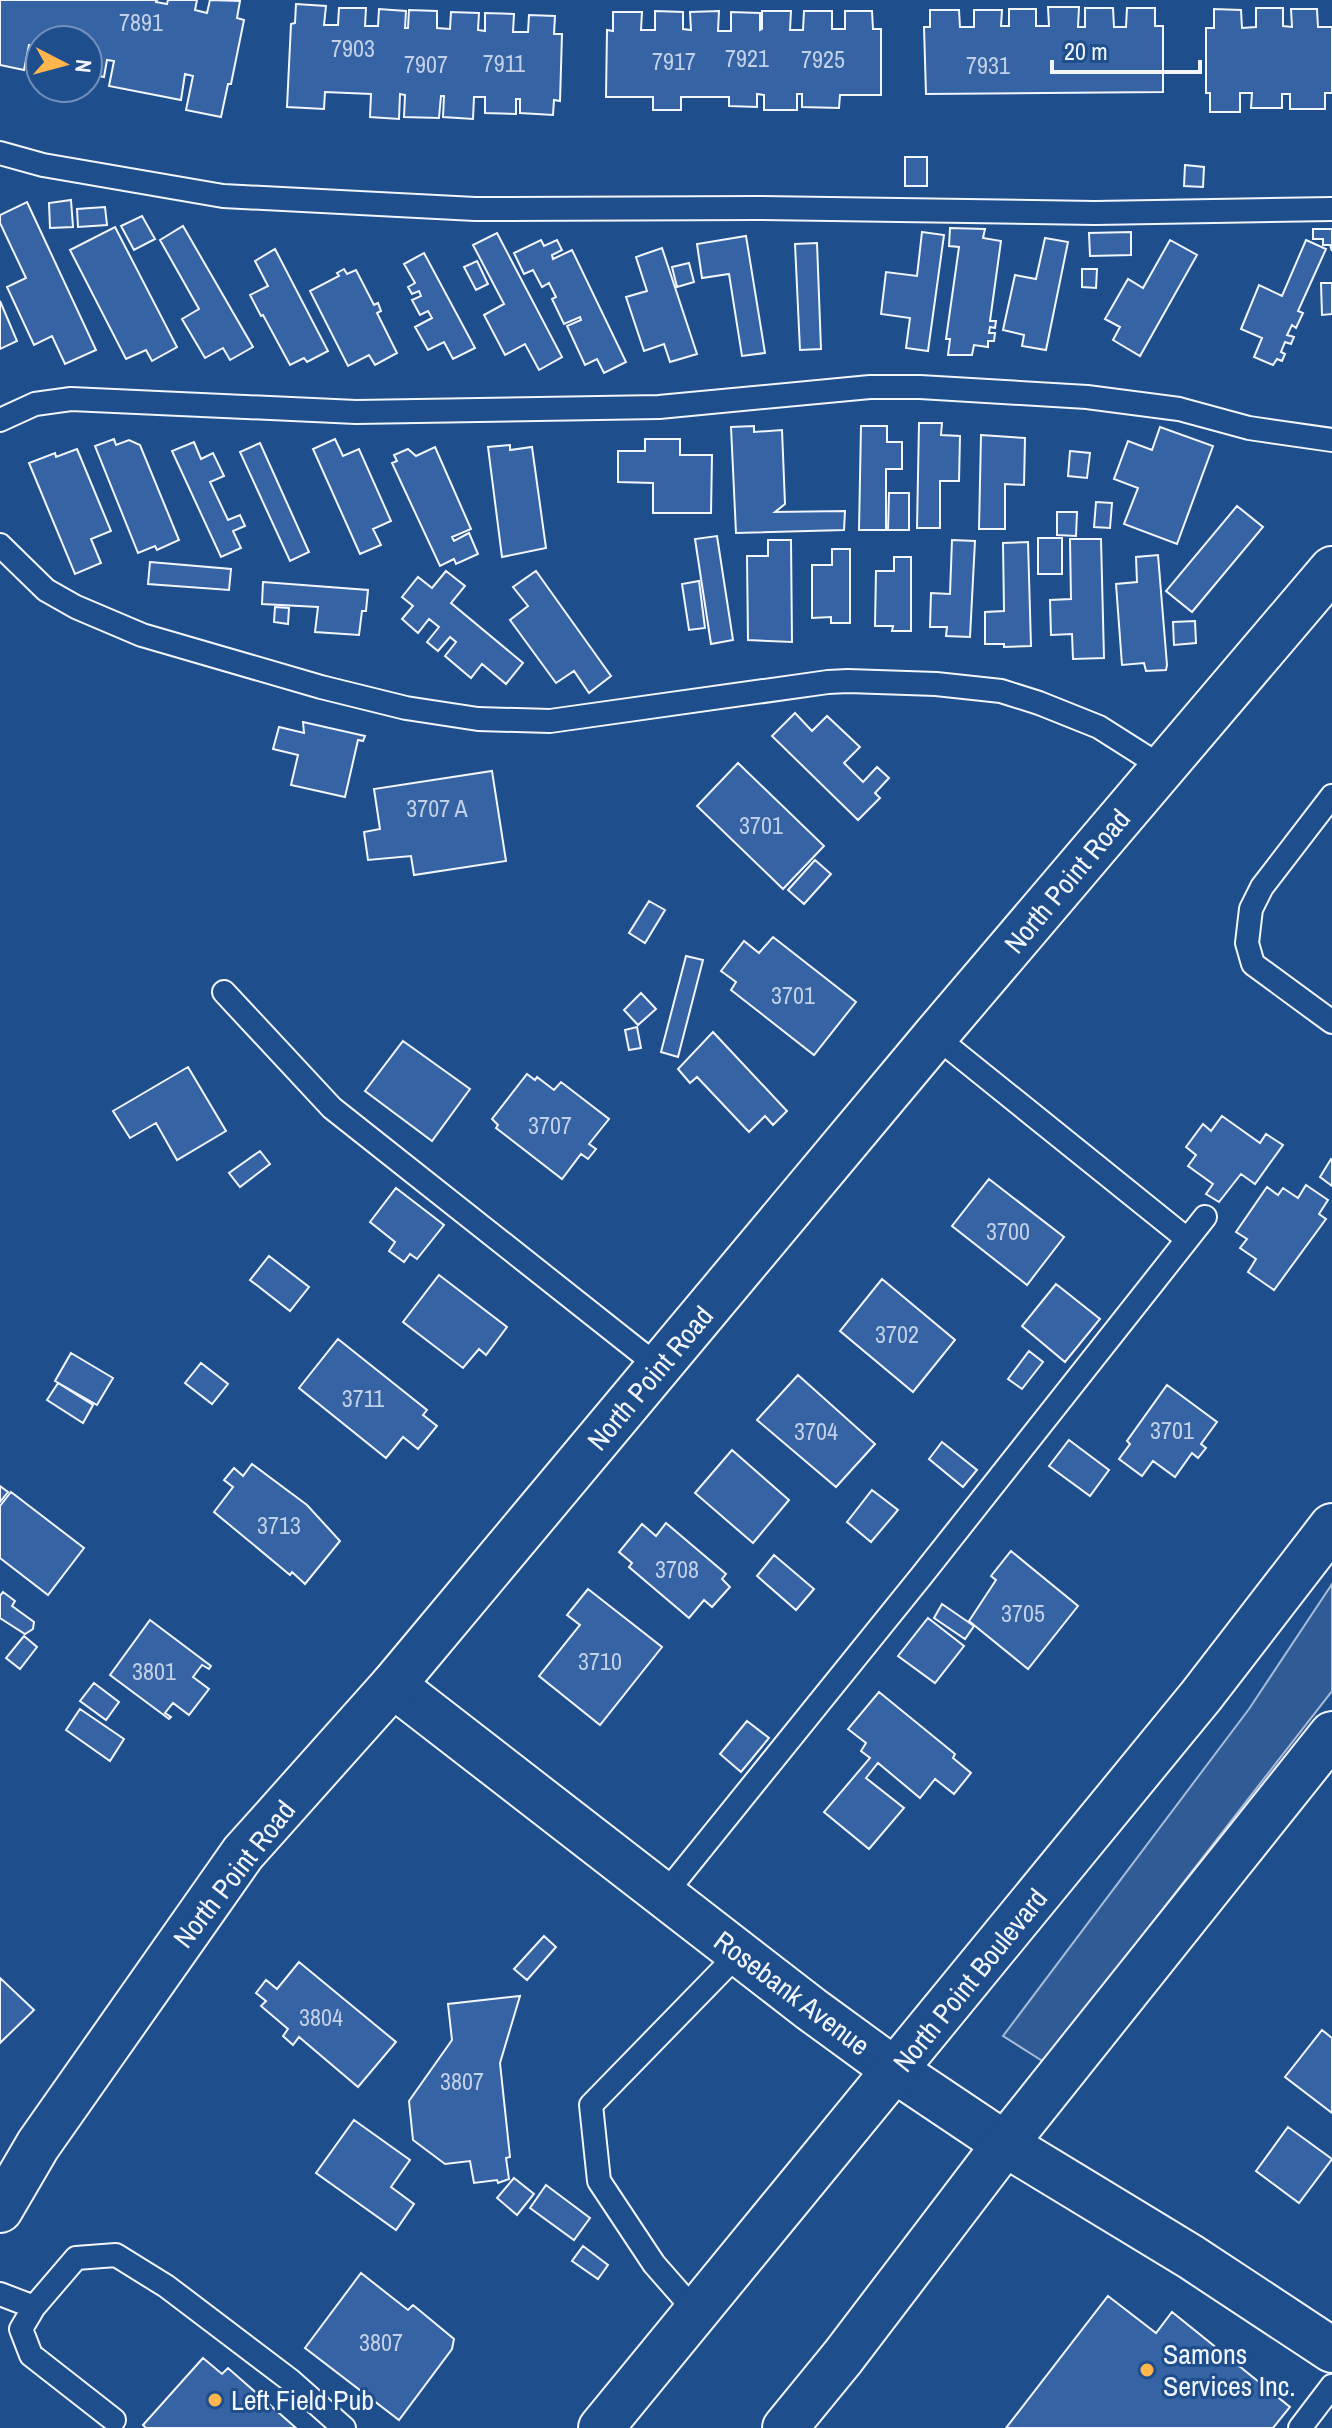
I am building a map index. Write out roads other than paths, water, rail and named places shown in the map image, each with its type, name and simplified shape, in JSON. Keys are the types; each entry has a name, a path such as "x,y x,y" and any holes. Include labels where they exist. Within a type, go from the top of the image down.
{"street":[{"name":"North Point Road","path":"0,2210 38,2145 243,1853 393,1685 935,1036 1332,569"},
{"name":"North Point Boulevard","path":"601,2428 1201,1696 1332,1526"},
{"name":"Rosebank Avenue","path":"393,1685 896,2071 1005,2144 1191,2257 1332,2350"},
{"path":"785,2428 1005,2144 1332,1734"}],"lane":[{"path":"0,153 43,165 223,196 475,209 756,208 1095,213 1332,209"},
{"path":"0,420 35,404 71,399 388,411 659,407 870,387 920,387 1087,397 1179,409 1249,428 1332,440"},
{"path":"0,545 46,590 76,607 142,635 321,687 406,708 478,719 550,721 838,681 936,684 1001,691 1039,703 1099,727 1162,767"},
{"path":"1332,796 1262,887 1251,909 1247,943 1253,964 1332,1022"},
{"path":"224,992 332,1108 659,1367"},
{"path":"935,1036 1187,1239"},
{"path":"664,1895 1205,1217"},
{"path":"697,2313 654,2264 599,2181 591,2105 739,1953"},
{"path":"114,2420 31,2355 21,2329 34,2307 76,2258 116,2255 166,2286 290,2380 344,2428"},
{"path":"0,2294 34,2307"},
{"path":"1300,2428 1332,2386"}],"place":[{"name":"Samons Services Inc.","path":"1147,2370"},
{"name":"Left Field Pub","path":"215,2400"}]}
